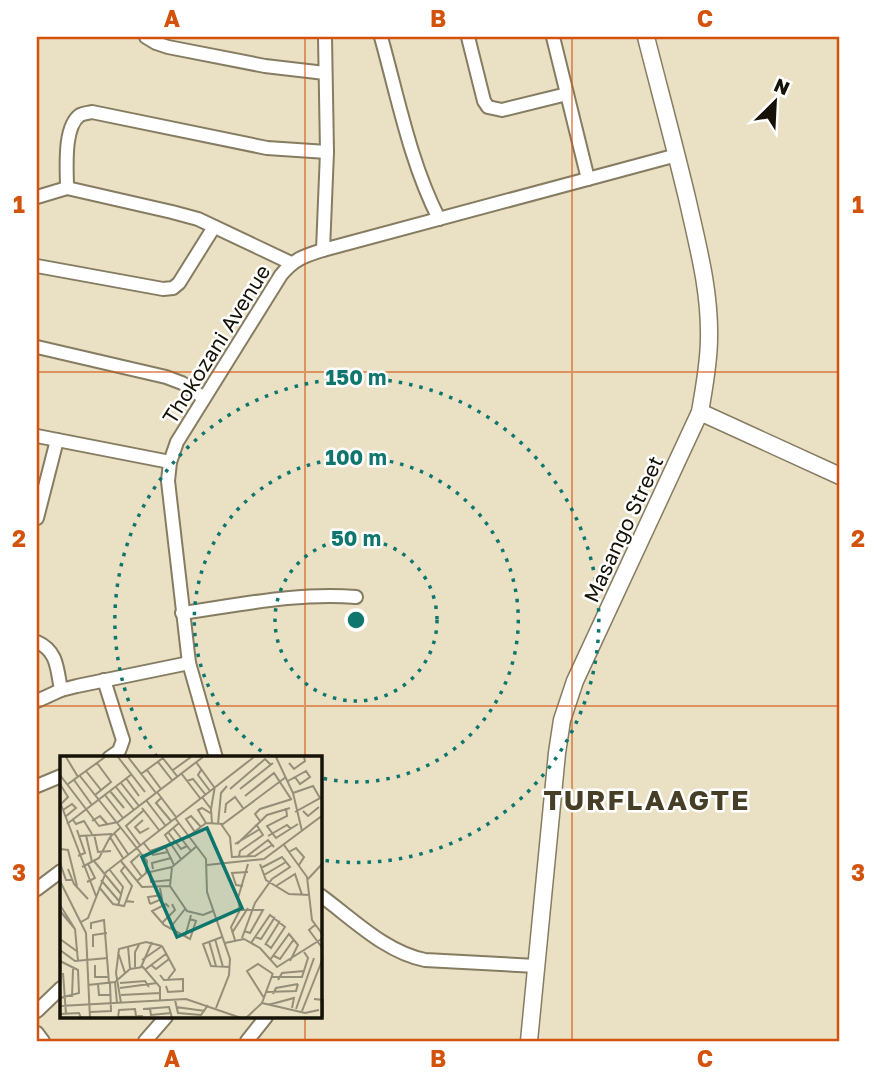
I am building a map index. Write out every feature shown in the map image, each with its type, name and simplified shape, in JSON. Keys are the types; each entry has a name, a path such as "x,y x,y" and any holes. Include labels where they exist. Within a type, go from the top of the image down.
{"street":[{"path":"146,37 168,47 265,66 325,73"},
{"path":"323,250 327,152 325,37"},
{"path":"381,37 415,164 426,195 439,219"},
{"path":"468,37 484,101 488,107 502,110 567,94"},
{"path":"553,37 588,179"},
{"name":"Masango Street","path":"529,1041 562,720 575,681 700,412 707,370 708,303 704,269 646,37"},
{"path":"67,188 67,143 72,125 80,115 92,112 267,148 327,152"},
{"name":"Thokozani Avenue","path":"215,756 189,663 168,481 170,462 177,442 281,275 291,263 323,250 677,155"},
{"path":"37,197 67,188 172,212 198,219 291,263"},
{"path":"37,266 163,289 173,288 180,283 214,226"},
{"path":"37,347 166,377 182,383 204,398"},
{"path":"700,412 840,476"},
{"path":"37,436 170,462"},
{"path":"37,518 57,440"},
{"path":"183,612 322,596 356,597"},
{"path":"37,642 48,648 54,656 61,690"},
{"path":"37,701 61,690 189,663"},
{"path":"104,680 123,740 119,751 112,756"},
{"path":"37,786 60,776"},
{"path":"37,889 60,872"},
{"path":"322,896 389,946 410,957 536,966"},
{"path":"37,1011 60,989"},
{"path":"145,1041 165,1018"},
{"path":"247,1041 265,1018"},
{"path":"37,1033 43,1041"}],"district":[{"name":"TURFLAAGTE","path":"647,799"}]}
